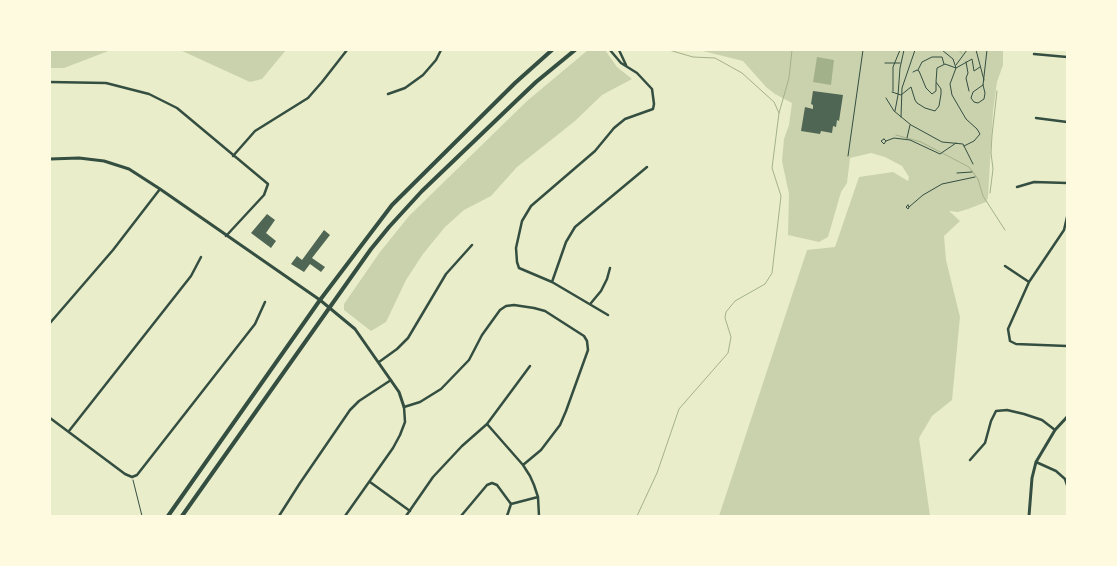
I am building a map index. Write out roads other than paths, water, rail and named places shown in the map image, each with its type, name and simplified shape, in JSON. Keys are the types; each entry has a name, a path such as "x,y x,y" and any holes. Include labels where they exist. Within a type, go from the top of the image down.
{"main road":[{"path":"168,516 320,300 392,204 515,83 552,50"},
{"path":"182,516 371,249 403,211 536,82 575,50"}],"street":[{"path":"233,156 255,131 308,98 347,50"},
{"path":"388,94 405,88 423,75 436,60 440,50"},
{"path":"608,315 552,282 519,268 516,248 522,221 531,206 589,156 624,119 652,109 654,104 652,89 646,80 621,63 610,50"},
{"path":"618,50 627,66"},
{"path":"1034,54 1067,58"},
{"path":"50,82 106,84 149,94 177,108 268,184 268,189 264,195 226,236"},
{"path":"1036,118 1067,122"},
{"path":"50,159 79,158 104,161 128,169 160,189 320,300 355,329 399,392 404,407 405,422 400,435 370,482 345,516"},
{"path":"552,282 566,242 575,227 647,167"},
{"path":"1017,187 1034,182 1067,183"},
{"path":"50,323 113,250 160,189"},
{"path":"1067,217 1064,230 1029,282 1008,329 1010,341 1016,344 1067,346"},
{"path":"379,362 408,338 446,274 472,245"},
{"path":"69,431 191,276 200,256"},
{"path":"1005,266 1029,282"},
{"path":"590,304 601,291 610,268"},
{"path":"50,418 125,474 132,477 140,471 255,324 265,302"},
{"path":"404,407 430,397 453,377 469,360 482,335 500,310 506,306 514,305 540,309 584,336 587,341 588,350 560,425 541,450 522,465"},
{"path":"406,516 433,477 462,446 487,424 530,366"},
{"path":"279,516 350,410 359,401 391,380"},
{"path":"970,460 985,443 996,411 1007,410 1024,414 1042,420 1055,430"},
{"path":"1029,516 1032,478 1036,462 1042,448 1067,417"},
{"path":"487,424 522,465 534,485 538,498 539,516"},
{"path":"1036,462 1056,471 1067,485"},
{"path":"370,482 410,511"},
{"path":"460,516 487,484 498,484 511,504"},
{"path":"511,504 538,498"},
{"path":"507,516 511,504"}],"lane":[{"path":"848,156 863,50"}],"waterway":[{"path":"637,516 657,473 679,409 728,353 731,337 725,318 726,312 735,301 765,284 772,273 781,196 772,168 779,113 774,102 742,73 715,58 693,57 669,50"},
{"path":"779,113 789,78 792,50"},
{"path":"959,50 962,54"},
{"path":"990,193 993,169 991,153 992,135 997,91"},
{"path":"896,135 921,142 969,167 978,179 983,196 1005,230"}]}
